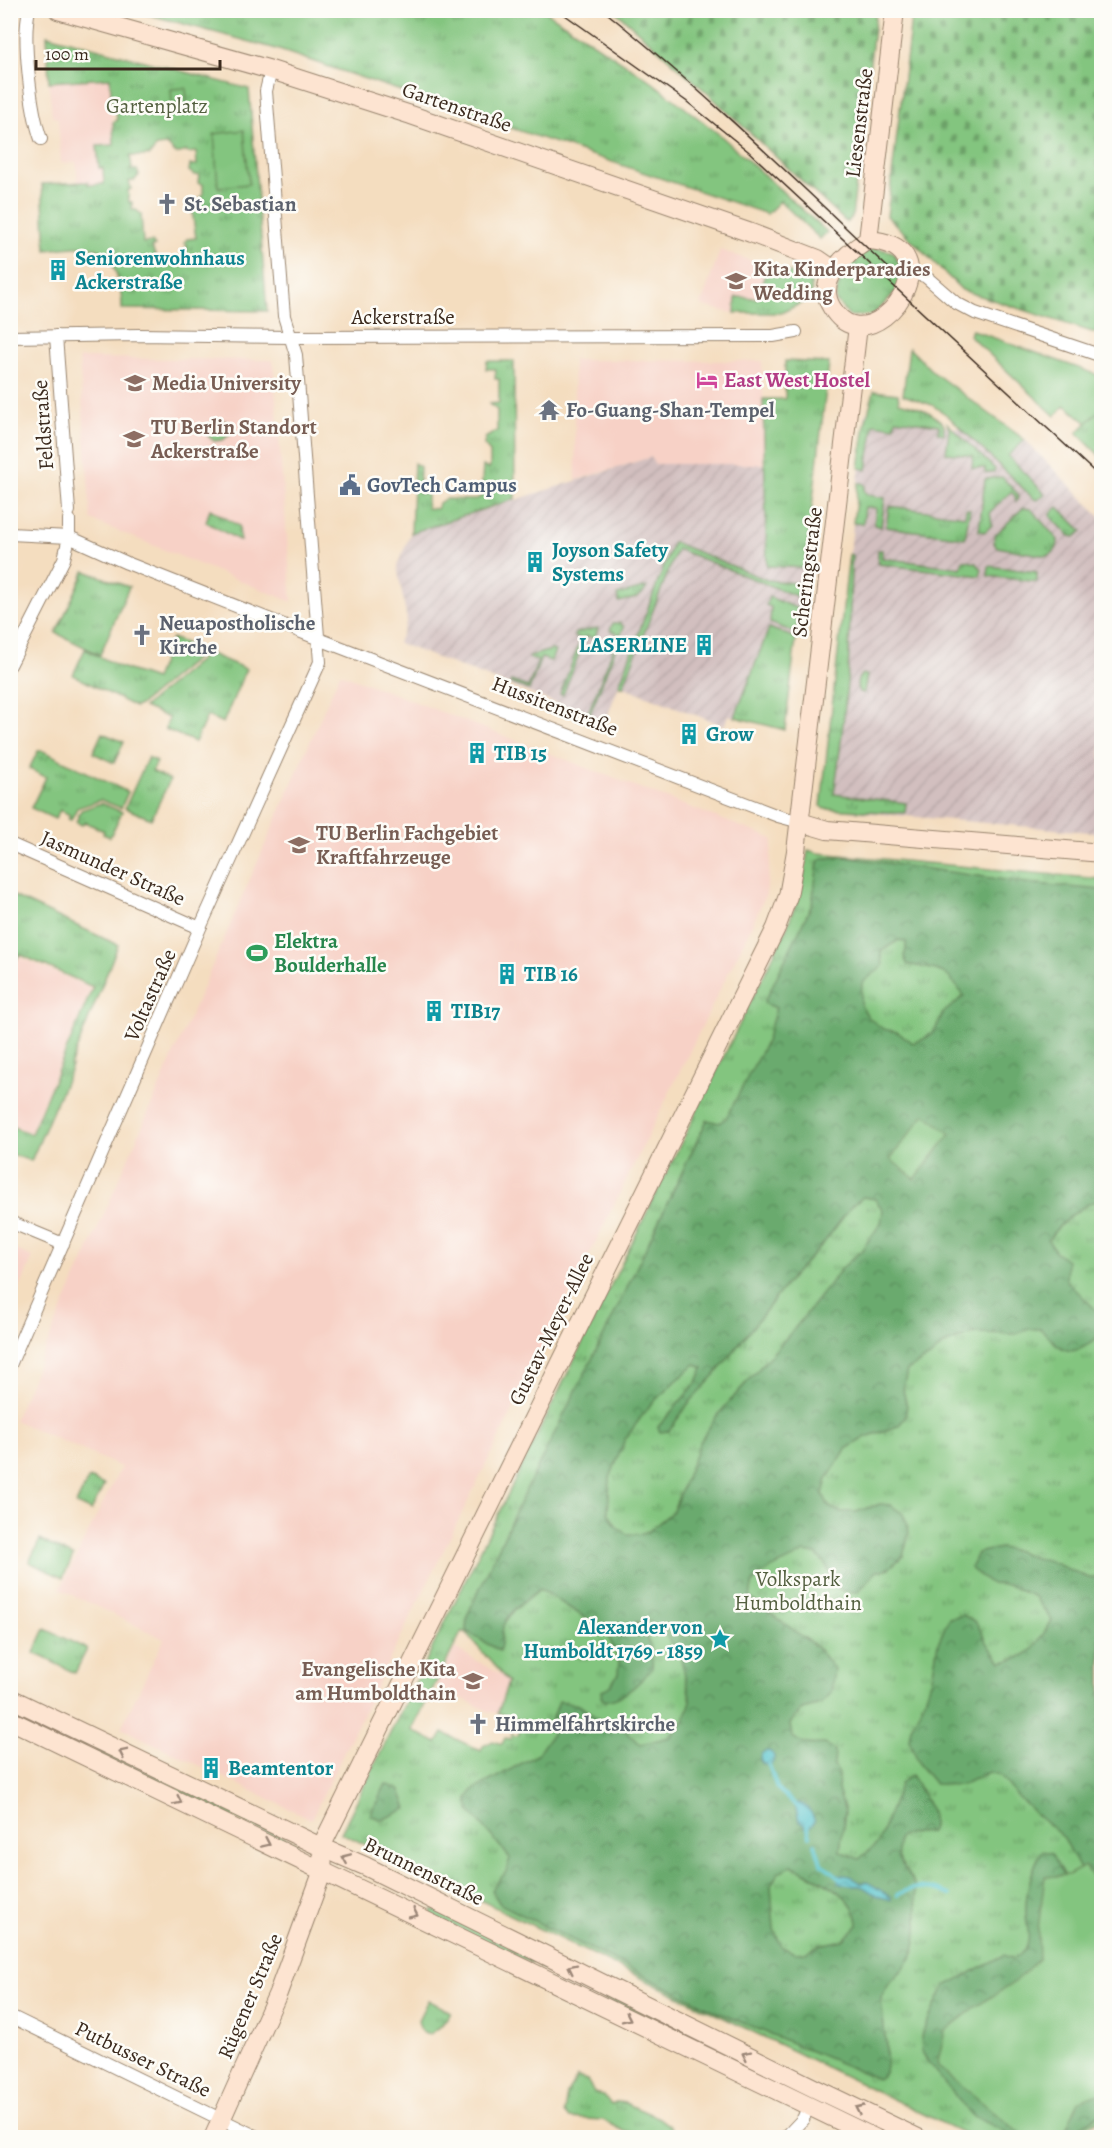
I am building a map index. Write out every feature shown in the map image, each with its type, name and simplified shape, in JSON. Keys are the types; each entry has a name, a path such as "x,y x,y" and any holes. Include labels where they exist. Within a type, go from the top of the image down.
{"street":[{"path":"29,10 26,24 29,72 35,122 41,139"},
{"name":"Gartenstraße","path":"58,10 271,70 411,115 722,222 818,259 834,270"},
{"name":"Liesenstraße","path":"868,240 895,10"},
{"path":"271,70 266,100 284,312 290,337"},
{"path":"868,240 882,240 894,244 905,256 910,273 907,288 885,316 867,326 858,326 840,319 830,305 827,297 828,283 834,270 849,253 868,240"},
{"path":"910,273 925,276 956,303 975,313 1101,356"},
{"name":"Scheringstraße","path":"800,822 858,326"},
{"name":"Ackerstraße","path":"10,337 151,335 773,336 796,332"},
{"name":"Feldstraße","path":"10,665 64,559 69,537 56,336"},
{"name":"Voltastraße","path":"10,1365 200,928 320,662 296,356 290,337"},
{"name":"Hussitenstraße","path":"10,534 69,537 127,563 319,639 778,816 827,830 1101,853"},
{"name":"Gustav-Meyer-Allee","path":"321,1847 776,928 788,896 800,822"},
{"name":"Jasmunder Straße","path":"10,844 200,928"},
{"path":"10,1222 63,1244"},
{"name":"Brunnenstraße","path":"10,1698 365,1866 771,2077"},
{"name":"Brunnenstraße","path":"10,1720 323,1870 812,2097 918,2138"},
{"path":"321,1847 323,1870"},
{"name":"Rügener Straße","path":"213,2138 280,1988 323,1870"},
{"name":"Putbusser Straße","path":"10,2016 259,2138"},
{"path":"785,2138 803,2119 812,2097"},
{"name":"Brunnenstraße","path":"812,2097 876,2138"}],"shaded area":[{"path":"110,78 114,145 104,184 88,185 87,182 78,182 76,162 61,163 58,118 52,117 49,82"},
{"name":"Kita Kinderparadies Wedding","path":"720,250 767,266 758,298 736,297 735,313 701,305"},
{"path":"79,358 273,360 292,602 91,520"},
{"path":"573,360 762,361 765,464 654,464 651,457 576,480"},
{"path":"866,412 1025,440 1101,517 1101,833 824,809 821,806"},
{"path":"651,457 654,464 765,464 767,566 805,568 785,730 728,715 724,726 619,685 605,722 398,643 407,620 397,566 411,533"},
{"path":"340,673 773,839 766,894 753,923 311,1819 121,1728 164,1639 60,1589 121,1467 14,1420"},
{"path":"20,957 91,988 30,1133 11,1124 11,976"},
{"path":"11,1248 33,1257 11,1309"},
{"name":"Evangelische Kita am Humboldthain","path":"455,1648 509,1680 498,1713 490,1712 436,1686"}],"green space":[{"path":"135,11 545,11 648,79 720,135 827,232 820,239 780,201 767,214 273,48"},
{"path":"615,11 876,11 852,217 847,223 704,90"},
{"path":"912,11 1101,11 1101,335 962,290 887,216"},
{"name":"Gartenplatz","path":"47,35 249,89 267,311 122,309 121,292 113,265 102,252 83,246 46,250 42,184 88,182 88,185 104,184 103,168 99,168 97,146 114,145 113,122 117,121 116,110 112,110 110,78 49,82","holes":["167,145 176,154 187,151 187,153 196,152 197,165 190,165 189,171 194,175 199,175 198,183 203,184 203,196 200,197 201,205 197,205 192,210 196,238 187,239 184,243 187,244 185,255 181,256 180,262 163,264 160,258 156,258 152,247 155,246 152,242 143,243 141,214 132,210 132,202 129,202 128,190 131,189 129,181 134,181 139,175 137,170 130,170 132,168 130,156 149,156 157,146"]},
{"path":"186,88 187,104 172,104 171,89"},
{"path":"244,130 249,184 218,187 214,134"},
{"path":"871,247 893,252 904,273 899,288 876,312 872,315 849,316 836,301 839,284 852,263"},
{"path":"767,266 811,279 812,298 781,313 735,313 736,297 758,298"},
{"path":"972,330 1101,376 1101,409 1087,423 1065,405 1055,416 969,335"},
{"path":"909,348 933,372 1025,440 1008,456 1045,494 1038,500 1034,499 947,415 932,405 903,395"},
{"path":"487,361 514,361 515,499 411,533 414,463 420,467 419,493 427,493 427,508 437,509 439,503 445,499 473,500 481,497 483,466 488,469 490,467 490,452 484,445 485,438 497,431 497,410 489,404 499,403 499,379 495,379 496,369 486,369"},
{"path":"785,361 829,363 805,568 767,566 763,399 785,399"},
{"path":"874,391 898,394 899,402 918,407 929,413 944,425 944,434 938,433 939,425 896,419 894,427 874,424 867,470 859,468 865,424"},
{"path":"1101,409 1101,457 1077,433"},
{"path":"226,421 230,425 230,434 223,440 214,441 208,436 209,428 213,423"},
{"path":"947,423 995,469 994,472 985,473 985,468 972,468 973,456 946,453 949,430"},
{"path":"1002,477 1018,494 1018,500 1016,502 1011,492 990,512 992,525 985,532 979,531 985,479"},
{"path":"858,483 863,483 864,491 868,495 885,498 881,527 874,525 876,508 865,507 863,524 853,523"},
{"path":"889,506 965,516 966,509 970,509 965,538 886,527"},
{"path":"1058,507 1082,531 1075,537 1070,536 1051,517 1050,514"},
{"path":"1023,508 1031,509 1058,540 1057,548 1052,554 1046,556 997,547 994,543 995,535"},
{"path":"210,509 239,526 240,541 206,522"},
{"path":"673,542 767,580 803,584 801,598 677,549 623,687 619,685"},
{"path":"878,550 882,550 882,558 961,568 963,560 976,563 982,569 980,576 878,564"},
{"path":"849,554 852,555 849,656 834,794 906,803 905,813 824,809 821,806"},
{"path":"989,566 1037,572 1037,582 988,576"},
{"path":"85,571 129,587 100,655 56,633"},
{"path":"647,587 639,596 619,602 617,595"},
{"path":"769,597 799,609 796,633 770,623 771,607 766,605"},
{"path":"613,623 620,623 624,627 590,714 588,713 619,634 610,630"},
{"path":"598,628 595,638 586,636 563,695 560,694 581,639 574,636 575,633"},
{"path":"769,628 796,638 785,730 735,717"},
{"path":"172,638 205,651 135,707 73,675 85,649 120,667 155,679"},
{"path":"555,651 551,661 541,658 529,690 510,683 511,681 528,687 538,661 529,658 530,656"},
{"path":"208,653 246,669 223,723 207,716 195,742 165,729 169,718 144,707"},
{"path":"862,674 867,675 864,693 859,692 857,685"},
{"path":"102,733 124,742 114,763 93,753"},
{"path":"38,751 43,751 128,792 121,808 101,800 77,808 71,820 68,819 70,815 60,810 55,819 31,808 46,777 29,769"},
{"path":"148,757 157,762 152,771 170,780 151,819 125,808"},
{"path":"101,803 122,812 110,837 103,834 104,831 85,822 82,825 76,822 81,810"},
{"name":"Volkspark Humboldthain","path":"808,850 818,853 1101,879 1101,2119 1069,2137 971,2137 341,1833 785,932 802,888","holes":["462,1631 508,1682 498,1713 525,1722 523,1728 519,1728 519,1735 514,1736 512,1733 511,1739 505,1738 502,1744 493,1741 483,1746 481,1751 443,1733 437,1743 412,1730"]},
{"path":"845,857 1026,883 1101,890 1101,1199 1072,1215 1048,1240 1055,1251 1067,1260 1066,1280 1099,1313 1098,1337 1074,1351 1062,1348 1041,1329 1030,1329 1016,1334 973,1333 942,1346 930,1357 907,1370 903,1390 907,1406 905,1418 898,1426 866,1437 846,1449 827,1479 823,1494 829,1507 840,1512 856,1512 880,1504 890,1505 902,1513 909,1533 903,1556 889,1568 876,1572 858,1592 837,1588 827,1567 819,1557 816,1554 804,1552 757,1578 751,1588 750,1598 817,1647 834,1669 831,1693 821,1704 802,1709 790,1724 792,1736 800,1742 811,1745 825,1744 835,1751 834,1766 839,1774 838,1790 845,1811 840,1851 859,1859 878,1843 901,1783 911,1775 930,1810 932,1825 930,1832 906,1834 899,1839 897,1848 901,1862 915,1886 917,1938 908,1962 883,1994 886,2066 885,2073 878,2079 717,2012 500,1904 491,1890 506,1872 510,1858 470,1811 467,1799 473,1790 537,1755 553,1732 551,1723 559,1701 579,1705 600,1720 622,1725 629,1735 641,1744 670,1737 684,1721 691,1701 680,1654 663,1631 650,1622 636,1622 649,1643 652,1668 626,1693 605,1701 601,1697 602,1691 611,1685 618,1674 619,1661 606,1631 540,1589 508,1617 503,1627 499,1651 466,1631 467,1616 518,1506 610,1323 707,1120 719,1123 726,1118 766,1042 776,1008 764,1003 812,904 818,862 823,858","holes":["899,940 906,942 904,956 907,964 945,974 964,996 943,1013 936,1028 926,1038 913,1043 897,1032 883,1029 869,1018 861,1006 862,983 883,966 881,951","863,1197 875,1199 883,1210 881,1223 861,1251 843,1267 795,1328 715,1418 700,1442 673,1511 649,1531 639,1534 627,1534 617,1527 608,1512 610,1478 625,1439 650,1405 695,1364 703,1368 697,1382 658,1427 660,1432 669,1431 688,1404 714,1376 850,1208","791,1865 834,1888 851,1904 858,1925 843,1940 819,1945 806,1952 795,1953 782,1947 774,1929 771,1886 778,1873"]},
{"path":"11,895 118,945 70,1066 72,1066 31,1161 11,1154 11,1126 31,1134 93,987 19,954 11,972"},
{"path":"925,1114 950,1134 915,1179 890,1159"},
{"path":"89,1478 104,1485 91,1511 76,1504"},
{"path":"40,1540 73,1556 63,1578 29,1562"},
{"path":"1000,1548 1047,1560 1089,1578 1101,1577 1101,1910 1064,1838 1016,1795 1000,1775 989,1772 962,1785 935,1784 920,1766 909,1740 911,1727 924,1702 932,1678 938,1643 949,1618 963,1615 976,1622 1001,1662 1027,1654 1052,1621 1035,1597 1008,1585 991,1584 970,1568 977,1553"},
{"path":"45,1629 87,1649 75,1673 34,1653"},
{"path":"10,1705 88,1743 85,1747 11,1711"},
{"path":"98,1748 296,1843 295,1846 95,1753"},
{"path":"386,1784 400,1790 406,1809 382,1820 370,1815"},
{"path":"1042,1851 1052,1853 1072,1889 1101,2083 1101,2114 1064,2137 1016,2137 971,2115 930,2065 922,2052 921,2036 947,1985 1004,1955 1013,1959 1025,1949 1028,1938 1026,1905 1028,1889"},
{"path":"1085,1866 1101,1888 1101,2093 1079,2101 1062,2137 1024,2137 937,2065 945,2031 977,2006 1015,1982 1039,1958 1038,1929 1045,1877 1068,1875"},
{"path":"432,1910 534,1958 531,1963 431,1915"},
{"path":"540,1961 643,2011 640,2016 537,1966"},
{"path":"428,2000 451,2012 439,2028 429,2034 424,2033 418,2020"},
{"path":"648,2013 764,2071 761,2073 646,2019"},
{"path":"577,2077 587,2080 594,2093 604,2095 611,2105 618,2102 625,2103 659,2118 672,2128 675,2137 651,2137 626,2132 603,2120 568,2118 564,2113 567,2093"}],"water":[{"path":"767,1751 772,1753 774,1758 772,1763 767,1765 762,1763 760,1758 762,1753"},
{"path":"798,1803 806,1807 814,1818 815,1821 808,1829 799,1821 795,1805"},
{"path":"838,1874 850,1876 861,1883 868,1882 891,1897 891,1900 877,1896 863,1887 839,1883"}],"waterway":[{"path":"769,1765 777,1788 798,1807"},
{"path":"807,1824 810,1836"},
{"path":"815,1844 821,1863 840,1878"},
{"path":"897,1895 917,1888 936,1890 950,1895"}],"tram line":[{"path":"558,10 686,101 748,151 1102,479"},
{"path":"603,10 717,107 899,278"}],"place":[{"name":"St. Sebastian","path":"167,204"},
{"name":"Seniorenwohnhaus Ackerstraße","path":"58,270"},
{"name":"Kita Kinderparadies Wedding","path":"736,281"},
{"name":"East West Hostel","path":"707,380"},
{"name":"Media University","path":"135,383"},
{"name":"Fo-Guang-Shan-Tempel","path":"549,410"},
{"name":"TU Berlin Standort Ackerstraße","path":"134,439"},
{"name":"GovTech Campus","path":"350,485"},
{"name":"Joyson Safety Systems","path":"535,562"},
{"name":"Neuapostholische Kirche","path":"142,635"},
{"name":"LASERLINE","path":"704,645"},
{"name":"Grow","path":"689,734"},
{"name":"TIB 15","path":"477,753"},
{"name":"TU Berlin Fachgebiet Kraftfahrzeuge","path":"299,845"},
{"name":"Elektra Boulderhalle","path":"257,953"},
{"name":"TIB 16","path":"507,974"},
{"name":"TIB17","path":"434,1011"},
{"name":"Alexander von Humboldt 1769 - 1859","path":"720,1639"},
{"name":"Evangelische Kita am Humboldthain","path":"473,1681"},
{"name":"Himmelfahrtskirche","path":"478,1724"},
{"name":"Beamtentor","path":"211,1768"}]}
